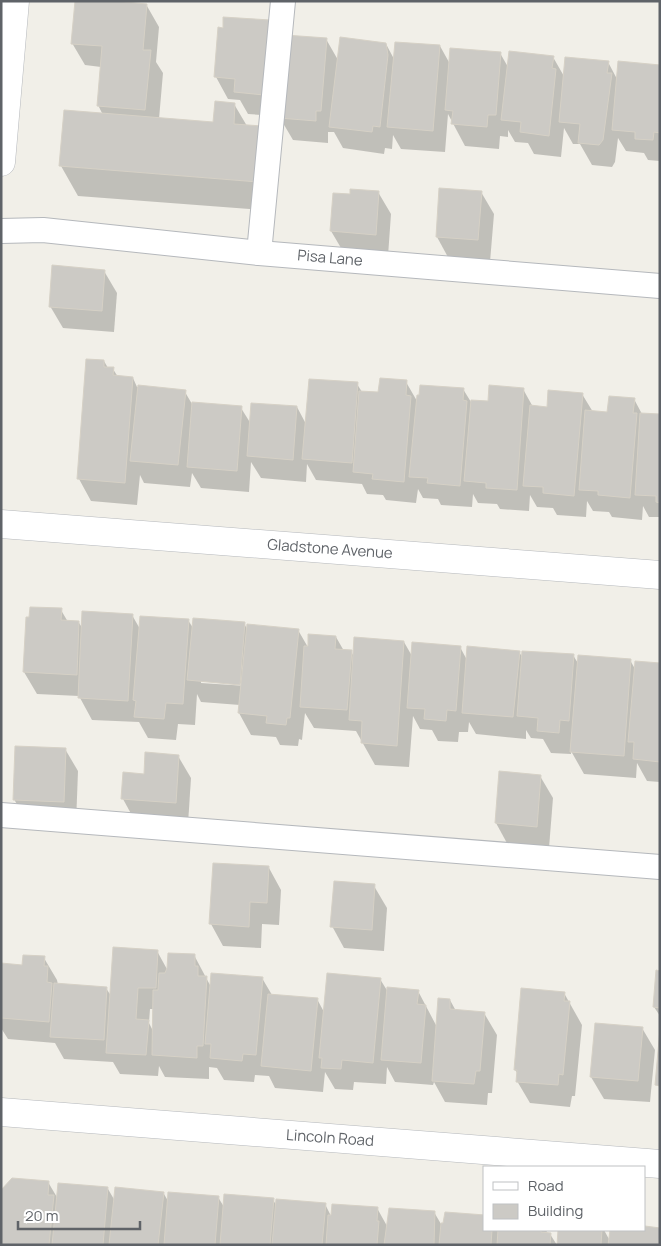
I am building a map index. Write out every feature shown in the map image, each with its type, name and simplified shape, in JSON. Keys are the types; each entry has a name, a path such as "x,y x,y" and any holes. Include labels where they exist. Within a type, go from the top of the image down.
{"street":[{"path":"1,162 15,1"},
{"name":"Gladstone Avenue","path":"1,524 660,575"},
{"name":"Lincoln Road","path":"1,1112 660,1164"}],"lane":[{"path":"259,253 283,1"},
{"name":"Pisa Lane","path":"1,231 43,230 259,253 660,286"},
{"path":"1,815 660,867"}],"building":[{"path":"75,1 114,1 147,4 143,50 151,50 145,110 97,106 102,46 71,44"},
{"path":"223,17 270,20 264,95 234,92 235,79 214,77 218,27 223,28"},
{"path":"285,35 327,38 321,111 316,111 316,121 279,118"},
{"path":"340,37 386,43 388,55 380,127 373,126 372,132 329,127"},
{"path":"395,42 440,45 433,131 387,127"},
{"path":"450,48 501,52 496,115 488,115 487,127 451,124 453,111 445,110"},
{"path":"509,51 554,56 552,68 556,69 549,136 520,132 521,122 501,120"},
{"path":"565,57 609,61 607,73 612,73 603,140 599,145 578,143 580,124 559,122"},
{"path":"618,61 660,65 660,133 654,132 653,140 635,139 635,132 612,130"},
{"path":"215,101 235,103 234,124 262,126 258,182 59,166 64,110 213,122"},
{"path":"439,188 482,191 478,240 436,237"},
{"path":"350,189 379,191 376,235 330,231 333,193 350,194"},
{"path":"52,265 105,270 102,311 49,307"},
{"path":"86,359 104,360 104,367 114,367 113,375 133,377 125,483 77,479"},
{"path":"380,378 407,380 406,395 411,396 404,482 372,479 373,474 353,472 359,391 378,392"},
{"path":"309,379 358,382 352,463 302,459"},
{"path":"138,385 186,390 178,465 130,461"},
{"path":"420,385 464,388 463,400 467,401 460,486 427,483 428,478 409,477 417,395 419,395"},
{"path":"489,385 524,388 517,490 486,488 486,483 464,481 471,400 488,401"},
{"path":"548,390 583,393 574,496 543,493 543,487 523,486 530,405 547,407"},
{"path":"609,396 635,398 633,413 637,413 630,498 598,495 598,491 579,490 585,410 607,412"},
{"path":"192,402 242,406 237,471 187,467"},
{"path":"251,403 297,406 293,460 247,456"},
{"path":"640,413 660,414 660,503 656,502 656,496 635,495"},
{"path":"30,607 62,608 61,620 79,621 77,675 23,672 26,617 29,617"},
{"path":"82,611 133,614 128,701 78,698"},
{"path":"140,616 189,619 183,704 166,703 164,719 134,717 136,701 133,700"},
{"path":"193,618 245,622 240,685 187,680"},
{"path":"247,624 299,629 290,718 287,718 286,725 266,723 267,716 238,713"},
{"path":"308,634 336,636 335,649 352,650 347,710 300,707 304,646 308,646"},
{"path":"354,637 404,641 397,746 361,743 362,721 349,720"},
{"path":"412,642 461,646 456,711 447,710 446,721 424,719 425,709 407,708"},
{"path":"467,646 520,651 513,717 462,713"},
{"path":"522,651 574,654 569,721 560,720 559,733 537,731 538,718 517,716"},
{"path":"578,655 631,659 624,756 570,752"},
{"path":"635,661 660,663 660,762 633,759 634,742 628,742"},
{"path":"15,746 66,748 64,802 13,800"},
{"path":"145,752 179,755 176,803 121,799 123,772 144,774"},
{"path":"499,771 541,775 537,827 495,823"},
{"path":"213,863 269,866 267,903 250,902 249,927 209,924"},
{"path":"334,881 375,884 372,930 330,927"},
{"path":"113,947 158,950 156,988 138,988 136,1019 149,1020 146,1055 106,1053"},
{"path":"168,953 195,954 195,966 198,966 198,976 207,976 203,1046 197,1046 197,1058 152,1055 153,990 158,990 159,973 165,973"},
{"path":"23,955 45,956 44,966 48,966 47,982 52,983 49,1022 1,1018 1,963 22,965"},
{"path":"656,970 660,971 660,1008 653,1007"},
{"path":"211,973 263,977 256,1055 243,1054 242,1061 210,1058 211,1044 205,1044"},
{"path":"327,973 381,978 373,1063 342,1060 341,1069 321,1068 322,1058 319,1058"},
{"path":"54,983 107,987 104,1040 50,1037"},
{"path":"387,987 419,990 417,1004 426,1005 421,1063 381,1060"},
{"path":"521,988 565,992 564,1001 570,1001 563,1075 559,1074 558,1085 516,1082 517,1070 514,1070"},
{"path":"268,994 318,998 311,1071 261,1066"},
{"path":"438,998 450,999 450,1009 485,1012 480,1071 476,1071 474,1084 432,1081"},
{"path":"595,1023 643,1027 638,1081 590,1077"},
{"path":"660,1029 660,1086 655,1085"},
{"path":"12,1178 49,1181 48,1195 54,1195 49,1245 1,1245 1,1190"},
{"path":"58,1183 108,1187 103,1245 52,1245"},
{"path":"115,1187 164,1192 158,1245 109,1245"},
{"path":"168,1192 219,1196 215,1245 164,1245"},
{"path":"224,1194 274,1198 270,1245 220,1245"},
{"path":"276,1199 326,1203 322,1245 272,1245"},
{"path":"332,1204 378,1207 377,1245 326,1245 328,1215 331,1215"},
{"path":"389,1208 435,1211 434,1245 384,1245"},
{"path":"445,1212 483,1215 483,1231 492,1231 491,1245 439,1245 441,1223 443,1223"},
{"path":"646,1226 660,1228 659,1245 608,1245 610,1231 646,1231"},
{"path":"498,1231 541,1231 551,1233 550,1245 497,1245"},
{"path":"558,1231 602,1231 601,1245 557,1245"}]}
